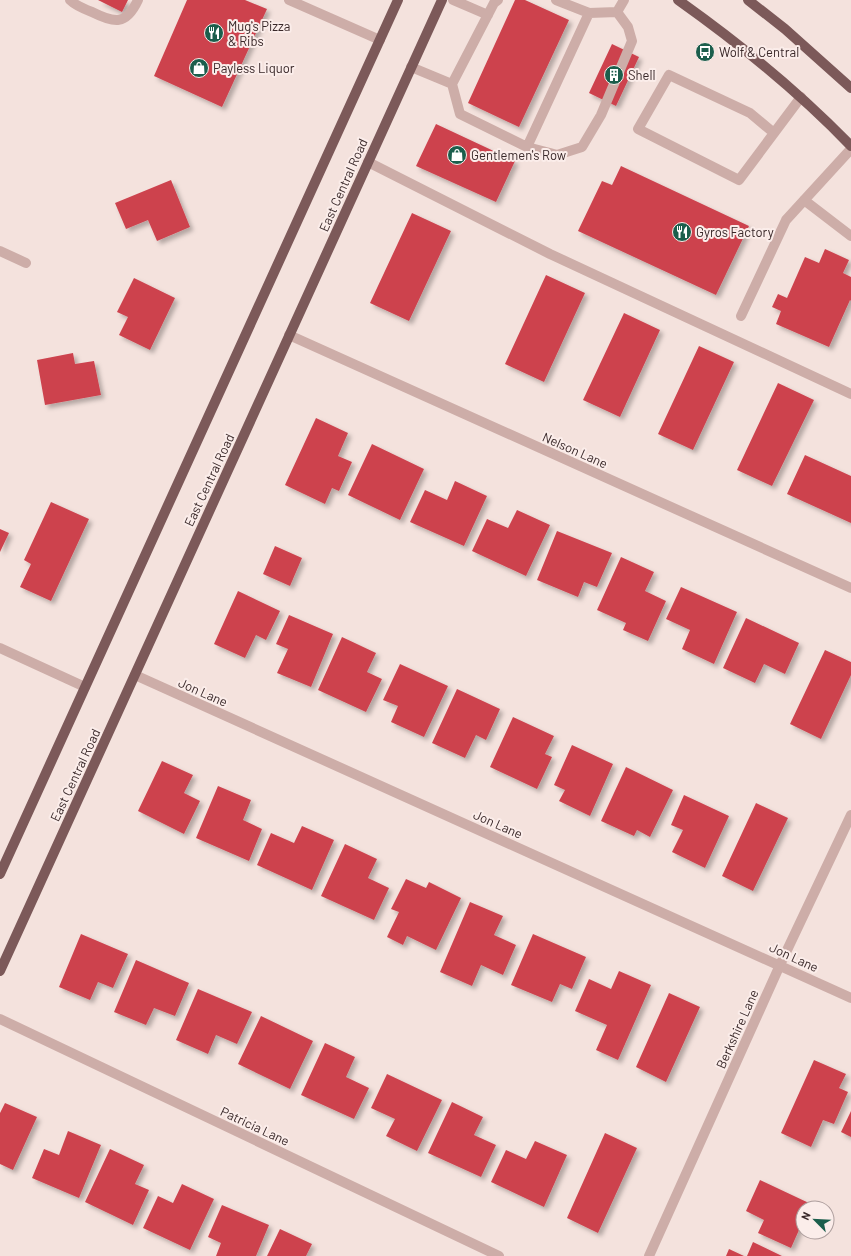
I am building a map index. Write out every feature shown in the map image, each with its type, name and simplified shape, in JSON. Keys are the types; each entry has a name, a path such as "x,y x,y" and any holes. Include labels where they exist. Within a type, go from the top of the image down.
{"main road":[{"name":"East Central Road","path":"0,874 398,0"},
{"name":"East Central Road","path":"0,970 442,0"},
{"path":"678,0 746,50 801,97 851,147"},
{"path":"748,0 821,60 851,88"}],"street":[{"path":"70,0 76,5 111,21 118,20 129,14 138,0"},
{"path":"289,0 380,40"},
{"path":"453,0 488,15"},
{"path":"498,0 494,3 452,84 460,114 527,147 557,155 582,146 601,115 632,41 628,27 617,12"},
{"path":"556,0 589,13 617,12"},
{"path":"617,12 624,0"},
{"path":"527,147 589,13"},
{"path":"411,67 452,84"},
{"path":"774,133 750,113 669,75 638,129 739,180 801,97"},
{"path":"741,316 786,220 851,147"},
{"path":"368,162 550,254 851,394"},
{"path":"804,200 851,236"},
{"path":"0,251 26,263"},
{"name":"Nelson Lane","path":"289,336 851,588"},
{"path":"0,648 85,687"},
{"name":"Jon Lane","path":"135,675 851,998"},
{"name":"Berkshire Lane","path":"649,1256 780,965 851,815"},
{"name":"Patricia Lane","path":"0,1019 499,1256"}],"building":[{"path":"98,0 128,0 122,12"},
{"path":"187,0 245,0 267,9 222,107 154,76"},
{"path":"515,0 525,0 569,20 519,127 468,103"},
{"name":"Shell","path":"612,44 639,57 616,106 589,93"},
{"path":"436,124 515,161 496,202 416,166"},
{"path":"621,166 749,226 716,295 578,231 602,181 612,185"},
{"path":"171,180 190,227 157,241 148,220 126,229 115,203"},
{"path":"412,213 451,231 409,321 370,303"},
{"path":"825,249 849,260 843,273 851,277 851,301 850,300 829,347 776,324 781,311 772,307 778,294 787,298 805,257 819,263"},
{"path":"546,275 585,293 544,382 505,364"},
{"path":"134,278 175,298 150,350 119,335 128,317 117,312"},
{"path":"624,313 660,330 620,417 583,400"},
{"path":"699,346 734,362 693,450 658,434"},
{"path":"73,353 75,364 94,361 101,395 45,405 37,360"},
{"path":"778,383 814,400 772,486 737,470"},
{"path":"316,418 348,433 338,456 352,462 339,491 332,488 325,504 285,485"},
{"path":"372,444 424,469 400,520 348,495"},
{"path":"805,455 851,476 851,523 787,494"},
{"path":"455,481 487,496 464,546 410,522 425,490 447,500"},
{"path":"51,502 89,519 51,601 20,587 31,564 24,560"},
{"path":"517,510 550,525 526,576 472,551 487,519 508,528"},
{"path":"0,529 9,533 0,552"},
{"path":"557,531 612,553 597,587 584,582 578,597 537,580"},
{"path":"275,546 302,558 290,586 263,574"},
{"path":"621,557 654,572 645,591 666,601 648,641 623,630 626,623 597,610"},
{"path":"681,587 737,612 714,664 682,649 690,630 666,619"},
{"path":"238,591 280,611 266,640 256,635 245,658 214,644"},
{"path":"289,615 333,634 311,687 277,673 288,649 276,644"},
{"path":"746,618 799,643 785,674 764,664 755,683 723,668"},
{"path":"342,637 376,653 367,672 382,679 366,712 318,690"},
{"path":"825,650 851,662 851,675 821,739 790,724"},
{"path":"400,664 448,686 424,737 391,722 398,706 383,700"},
{"path":"457,689 500,709 486,740 476,735 465,758 432,743"},
{"path":"513,717 554,736 545,754 552,757 537,789 490,767"},
{"path":"572,745 613,764 590,816 559,801 565,790 554,785"},
{"path":"162,761 193,775 184,793 200,801 184,834 138,811"},
{"path":"626,767 673,790 650,837 637,830 634,836 601,821"},
{"path":"218,786 251,800 243,820 262,829 249,861 196,838"},
{"path":"684,795 729,816 705,868 672,852 683,830 671,825"},
{"path":"756,803 788,818 753,891 722,876"},
{"path":"302,826 334,840 312,890 257,865 271,833 294,843"},
{"path":"345,844 377,859 368,878 389,888 374,920 321,896"},
{"path":"406,879 426,888 429,882 461,898 436,950 407,936 403,945 387,937 399,912 391,909"},
{"path":"470,902 503,916 494,935 516,945 503,975 481,965 472,986 440,972"},
{"path":"81,934 128,954 113,988 98,982 90,1000 59,987"},
{"path":"533,934 586,957 572,989 560,984 552,1002 511,985"},
{"path":"136,960 189,983 175,1016 154,1008 146,1025 114,1012"},
{"path":"619,971 651,985 618,1060 596,1050 607,1025 575,1011 589,979 611,989"},
{"path":"198,989 252,1012 237,1044 216,1035 208,1054 176,1040"},
{"path":"669,993 700,1007 666,1082 636,1067"},
{"path":"261,1016 313,1041 290,1089 238,1064"},
{"path":"325,1043 355,1057 346,1077 369,1088 354,1119 301,1095"},
{"path":"814,1060 846,1074 839,1088 848,1092 834,1124 823,1120 811,1147 781,1133"},
{"path":"387,1074 442,1100 417,1151 386,1136 395,1119 371,1108"},
{"path":"452,1102 483,1117 474,1135 496,1145 481,1177 428,1153"},
{"path":"5,1103 37,1117 13,1170 0,1164 0,1113"},
{"path":"851,1111 851,1137 841,1132"},
{"path":"68,1131 101,1145 79,1198 32,1178 44,1149 59,1155"},
{"path":"605,1133 637,1148 598,1233 567,1218"},
{"path":"535,1141 567,1155 544,1207 491,1182 506,1150 526,1159"},
{"path":"110,1149 144,1165 135,1184 149,1190 133,1225 85,1202"},
{"path":"760,1180 802,1200 795,1200 795,1239 791,1248 758,1233 764,1220 746,1211"},
{"path":"182,1184 214,1199 190,1250 143,1228 158,1196 173,1203"},
{"path":"222,1205 269,1225 256,1256 216,1256 221,1243 208,1237"},
{"path":"280,1229 312,1244 306,1256 267,1256"},
{"path":"753,1242 782,1256 747,1256"},
{"path":"729,1249 744,1256 726,1256"}],"place":[{"name":"Mug's Pizza & Ribs","path":"214,33"},
{"name":"Wolf & Central","path":"705,52"},
{"name":"Payless Liquor","path":"199,68"},
{"name":"Shell","path":"614,75"},
{"name":"Gentlemen's Row","path":"457,155"},
{"name":"Gyros Factory","path":"682,232"}]}
